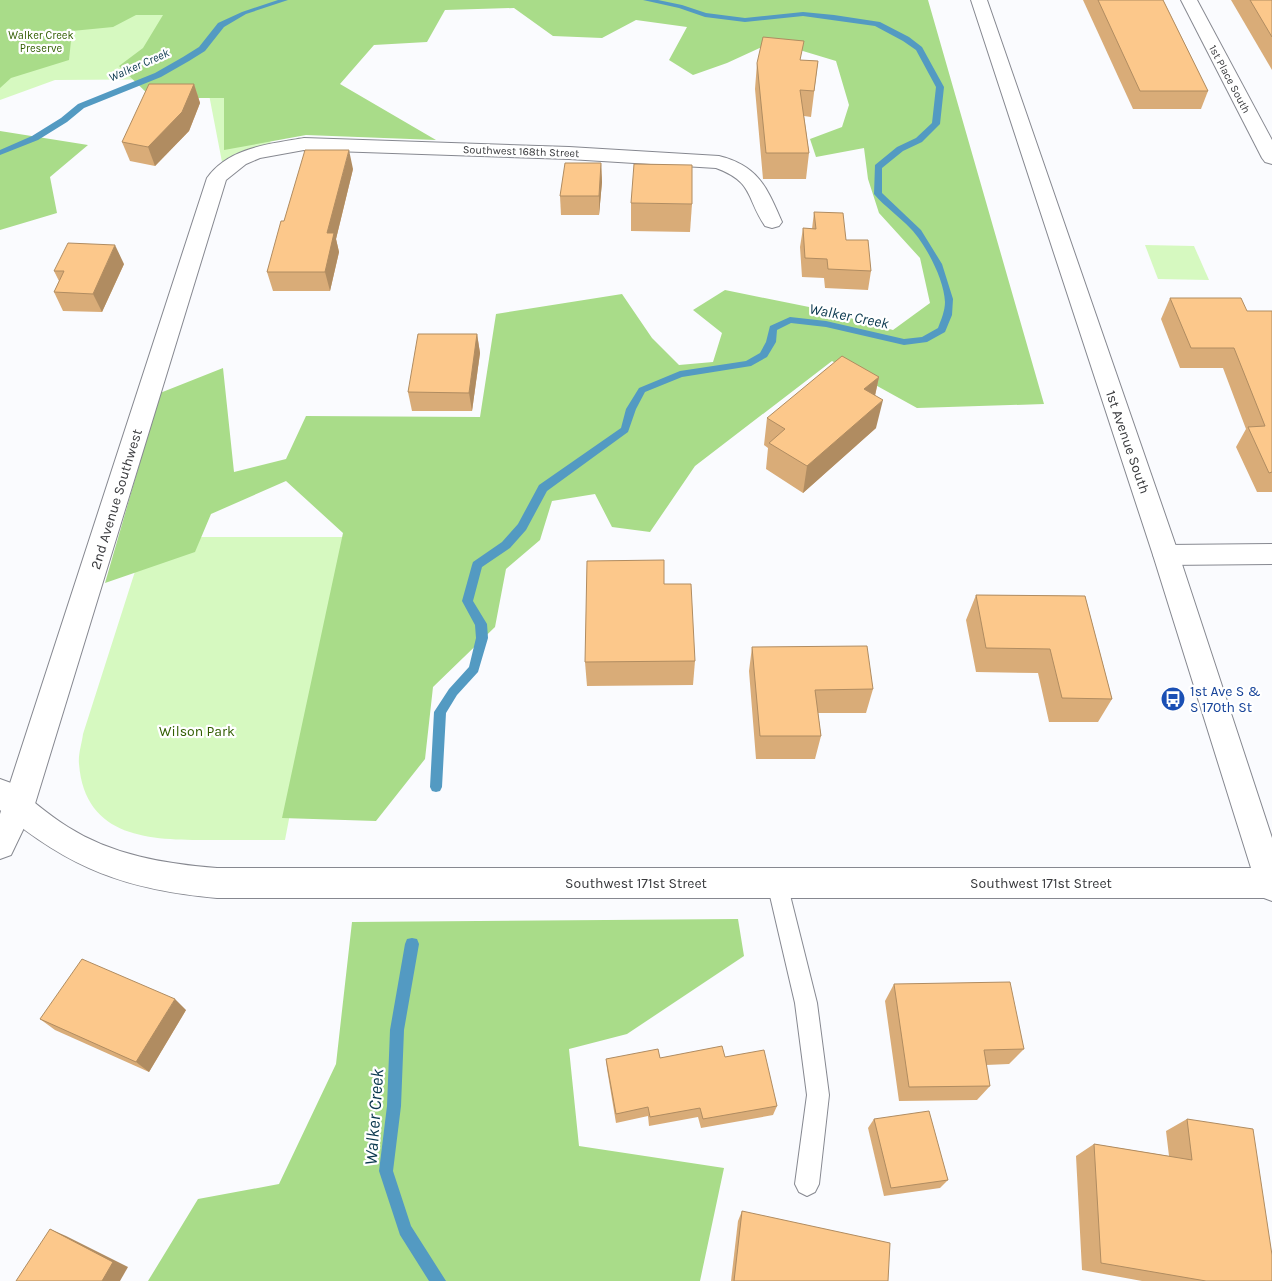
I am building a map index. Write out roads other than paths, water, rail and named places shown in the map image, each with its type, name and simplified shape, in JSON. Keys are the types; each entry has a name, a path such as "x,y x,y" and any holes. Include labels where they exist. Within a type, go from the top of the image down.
{"street":[{"name":"1st Avenue South","path":"979,0 1166,555 1272,884"},
{"name":"1st Place South","path":"1189,0 1272,158"},
{"name":"Southwest 168th Street","path":"239,160 256,153 304,144 569,153 719,162 740,169 751,179 772,222"},
{"name":"2nd Avenue Southwest","path":"0,845 10,799 217,178 239,160"},
{"path":"1166,555 1272,554"},
{"name":"Southwest 171st Street","path":"10,799 66,842 129,870 181,881 217,883 1272,884"}],"lane":[{"path":"777,883 806,1003 818,1095 808,1184"}],"waterway":[{"name":"Walker Creek","path":"0,153 35,138 64,120 81,106 158,75 186,59 202,49 221,25 244,13 285,0"},
{"name":"Walker Creek","path":"436,787 440,712 453,692 474,669 482,638 481,624 467,601 477,565 506,545 522,527 543,488 625,430 631,409 642,390 680,374 748,364 764,355 771,342 773,328 790,320 826,324 904,342 924,340 942,330 947,315 949,303 947,291 941,273 928,247 914,227 878,194 878,167 900,149 919,140 936,124 940,87 919,49 906,39 877,24 803,14 745,20 705,15 680,6 646,0"},
{"name":"Walker Creek","path":"412,944 397,1030 394,1106 386,1171 405,1230 438,1281"}],"place":[{"name":"1st Ave S & S 170th St","path":"1173,699"}],"park label":[{"name":"Walker Creek Preserve","path":"41,41"},
{"name":"Wilson Park","path":"197,731"}]}
